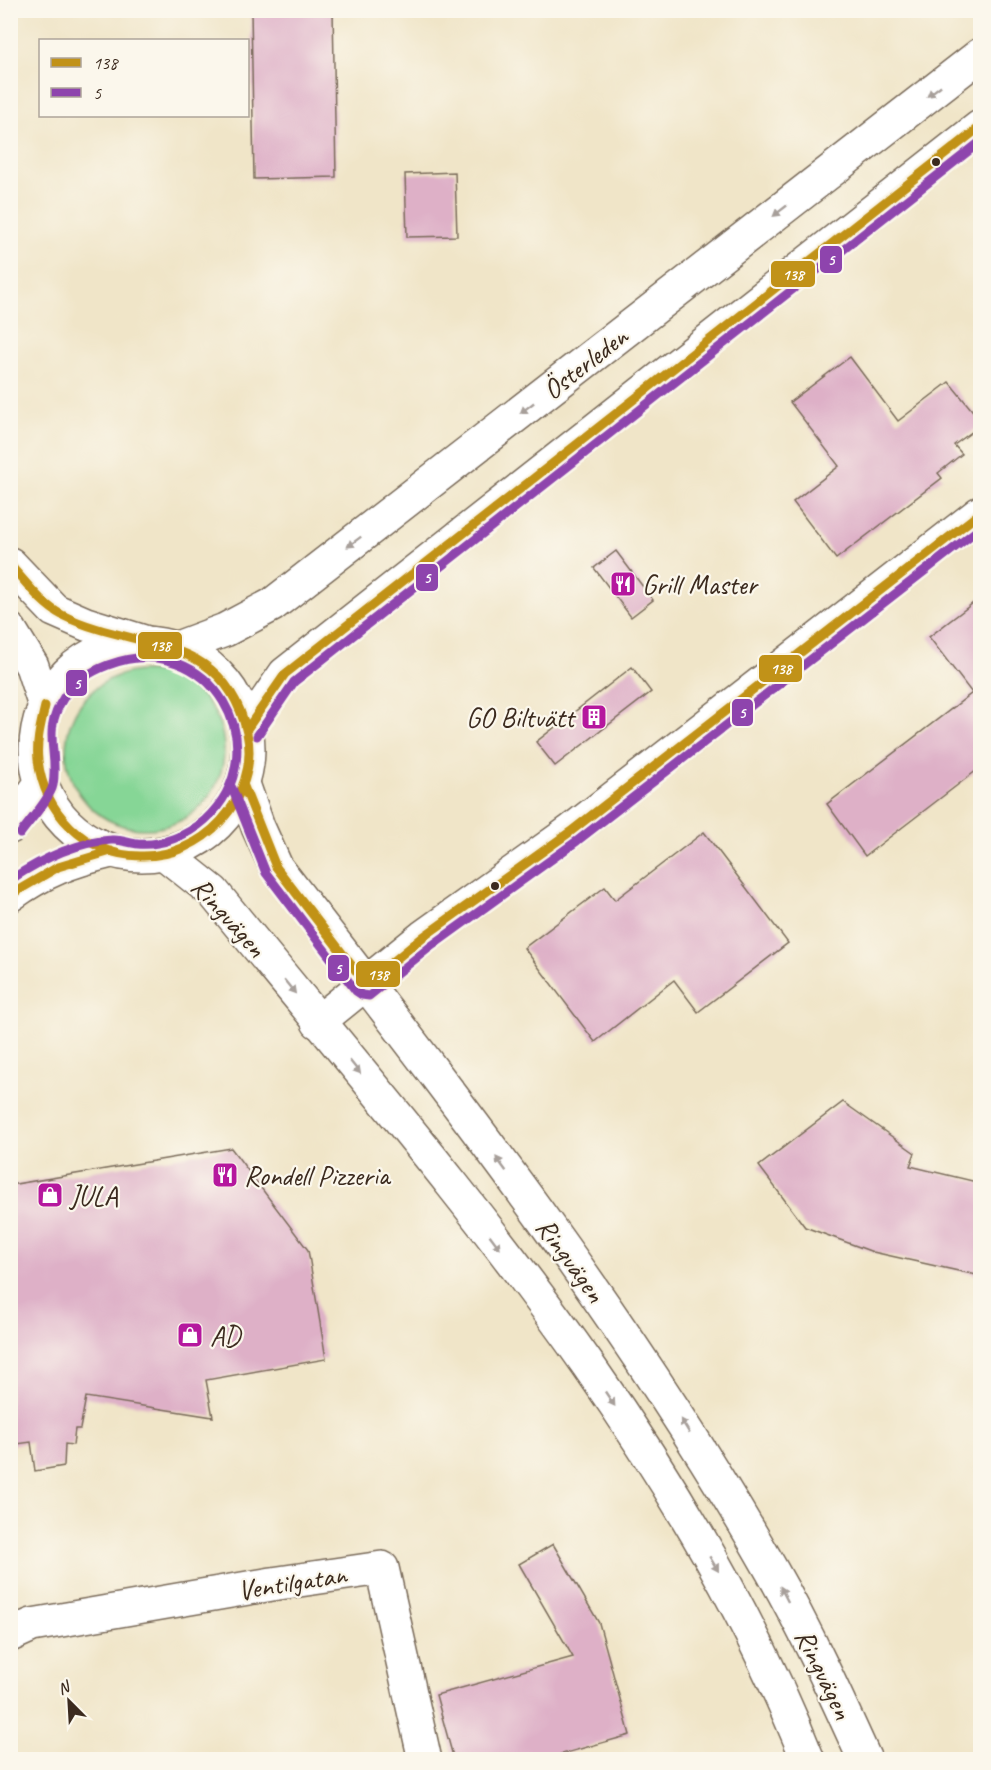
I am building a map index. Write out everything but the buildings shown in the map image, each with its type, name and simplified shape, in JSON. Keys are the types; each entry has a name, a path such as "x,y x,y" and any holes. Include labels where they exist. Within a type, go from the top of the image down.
{"main road":[{"name":"Österleden","path":"177,648 225,630 272,605 981,56"},
{"name":"Österleden","path":"247,729 285,674 981,127"},
{"path":"318,1022 423,937 579,825 981,513"},
{"path":"11,564 54,610 86,624 144,642 177,648 198,658 223,680 241,708 247,729 248,766 243,784 231,809 212,830 190,845 164,854 137,856 111,851 81,836 68,826 57,813 41,783 36,737 45,706 61,681 84,661 111,647 144,642"},
{"path":"10,630 32,666 45,706"},
{"path":"10,826 41,783"},
{"name":"Ringvägen","path":"243,784 258,827 276,867 567,1254 682,1420 774,1573 865,1760"},
{"path":"10,895 29,881 64,863 111,851"},
{"name":"Ringvägen","path":"164,854 213,892 570,1339 647,1454 729,1588 791,1716 808,1760"},
{"name":"Ventilgatan","path":"10,1635 33,1625 272,1584 382,1568 425,1760"}],"green space":[{"path":"145,671 175,677 201,694 218,720 224,750 218,780 201,806 175,823 145,829 115,823 89,806 72,780 66,750 72,720 89,694 115,677"}],"transit line":[{"name":"138","path":"247,729 285,674 980,127"},
{"name":"5","path":"257,736 294,682 980,142"},
{"name":"138","path":"243,784 276,867 366,984 423,937 570,832 980,513"},
{"name":"5","path":"232,788 266,873 356,991 369,996 430,947 577,841 980,528"},
{"name":"138","path":"10,565 41,599 62,615 91,627 174,650 198,661 219,677 236,700 249,745 247,769 235,802 213,829 184,848 151,856 120,854 102,848 85,839 71,827 58,813 49,797 38,760 39,733 45,706"},
{"name":"5","path":"10,880 46,859 84,844 111,840 138,844 165,842 198,826 227,792 236,761 235,730 223,702 204,678 177,663 145,658 108,665 96,670 68,692 57,710 52,732 53,785 44,803 20,834"},
{"name":"138","path":"10,895 58,867 111,851"}],"place":[{"name":"Grill Master","path":"623,584"},
{"name":"GO Biltvätt","path":"594,717"},
{"name":"Rondell Pizzeria","path":"225,1175"},
{"name":"JULA","path":"50,1195"},
{"name":"AD","path":"190,1335"}]}
